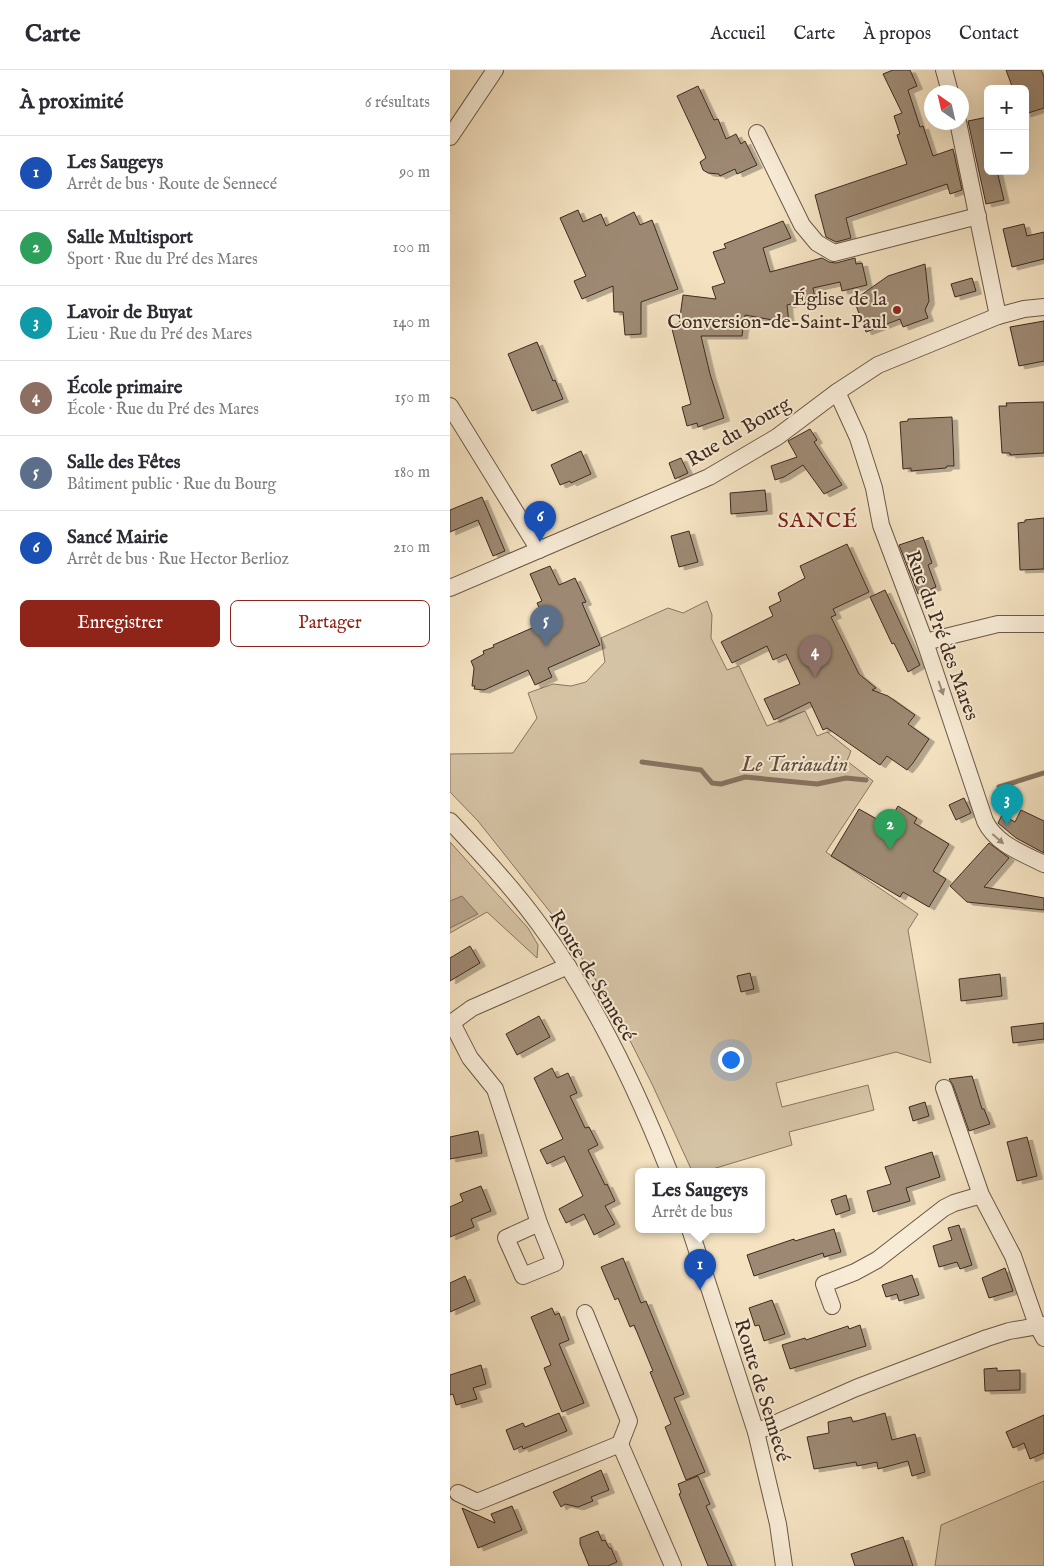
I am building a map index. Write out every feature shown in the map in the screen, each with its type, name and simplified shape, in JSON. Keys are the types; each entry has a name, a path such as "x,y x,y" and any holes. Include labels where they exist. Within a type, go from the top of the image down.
{"street":[{"path":"450,137 495,70"},
{"path":"944,70 948,85"},
{"path":"960,130 998,316"},
{"path":"757,134 802,225 817,243 834,252 978,216"},
{"name":"Rue du Bourg","path":"450,588 709,477 777,437 837,392 878,365 998,316 1024,309 1044,307"},
{"name":"Rue du Pré des Mares","path":"837,392 858,438 874,488 881,524 925,642 985,821 990,831 1005,844 1044,864"},
{"path":"450,406 539,550"},
{"path":"925,642 998,624 1044,624"},
{"name":"Route de Sennecé","path":"450,821 505,881 540,925 568,966 606,1032 653,1130 668,1168"},
{"path":"540,1224 495,1089 470,1058 451,1023 472,1008 568,966"},
{"path":"756,1432 856,1388 987,1338 1009,1331 1042,1329 1013,1256 981,1196 944,1088"},
{"path":"832,1306 824,1284 877,1260 944,1208 954,1203 981,1196"},
{"name":"Route de Sennecé","path":"691,1233 756,1432 778,1524 784,1566"},
{"path":"458,1493 477,1502 620,1444 630,1421 585,1313"},
{"path":"620,1444 673,1566"}],"shaded area":[{"path":"707,601 712,615 711,638 727,670 739,666 767,726 805,711 817,736 827,732 851,751 847,761 873,781 826,852 918,914 908,930 931,1063 896,1052 776,1083 782,1107 868,1085 874,1110 789,1132 792,1145 716,1168 691,1168 652,1084 614,1009 562,927 478,821 450,792 450,754 513,753 537,718 528,693 553,684 571,686 586,682 605,662 601,638 668,608 683,613"},
{"path":"450,842 528,928 538,945 537,958 487,912 450,933"},
{"path":"462,896 478,914 450,928 450,901"},
{"path":"1044,1481 1044,1566 935,1566 941,1525"}],"building":[{"path":"893,70 910,70 917,86 908,90 920,127 923,126 933,156 953,149 962,190 950,194 947,184 846,218 851,238 836,242 826,237 815,195 907,164 897,135 900,134 894,116 902,113 883,74"},
{"path":"1006,70 1041,70 1044,77 1044,108 1029,113 1029,85 1012,85"},
{"path":"698,86 714,120 718,119 726,139 736,134 741,144 745,141 757,165 737,174 735,169 720,176 719,174 708,173 703,170 700,162 706,158 677,96"},
{"path":"984,118 984,175 998,175 1004,200 986,204 969,121"},
{"path":"578,210 583,222 601,214 606,226 634,212 640,225 652,220 678,289 641,302 641,334 625,335 623,312 614,312 613,286 582,299 574,281 586,276 560,218"},
{"path":"783,221 791,238 763,248 770,272 822,258 836,263 855,258 856,264 862,263 867,285 842,291 840,282 813,288 815,298 787,305 789,323 745,315 742,336 701,336 710,374 724,418 698,427 697,423 687,426 682,407 691,404 671,325 679,324 683,295 716,299 712,287 725,283 713,252 726,248 724,244"},
{"path":"1024,224 1027,236 1044,232 1044,259 1012,267 1003,229"},
{"path":"925,264 929,301 925,310 928,318 903,327 900,319 866,332 854,300 888,276"},
{"path":"972,278 976,291 955,297 951,284"},
{"path":"1044,321 1044,361 1019,366 1010,327"},
{"path":"537,342 553,381 555,380 563,399 532,411 508,354"},
{"path":"1044,402 1044,453 1010,455 1010,453 1002,453 999,406 1007,406 1006,403"},
{"path":"952,417 954,466 911,471 911,468 903,469 900,422 908,421 908,419"},
{"path":"810,429 817,440 814,442 842,485 824,494 803,465 784,477 775,480 771,466 797,457 788,441"},
{"path":"581,451 591,474 571,483 570,481 560,485 551,465"},
{"path":"681,458 688,473 675,479 669,463"},
{"path":"765,490 767,511 731,514 730,493"},
{"path":"482,497 505,551 493,556 478,520 450,532 450,510"},
{"path":"1044,518 1044,569 1020,570 1018,523 1025,522 1025,520"},
{"path":"689,531 698,562 679,567 671,536"},
{"path":"923,537 932,563 928,565 936,587 918,594 899,545"},
{"path":"847,544 869,592 833,609 836,615 831,617 859,674 876,688 872,690 888,696 915,715 908,724 929,739 907,770 887,756 880,765 827,728 823,730 810,702 774,720 764,699 800,684 786,654 773,660 767,646 732,663 721,642 773,616 769,607 781,601 778,593 805,578 800,566"},
{"path":"550,566 559,585 575,578 586,602 582,603 600,645 548,668 552,677 535,685 528,670 484,690 474,689 475,686 472,686 474,668 471,661 484,654 483,651 494,647 493,645 546,622 537,603 542,601 530,574"},
{"path":"885,590 920,665 908,672 894,643 892,644 870,597"},
{"path":"964,798 971,813 956,820 949,805"},
{"path":"898,806 917,818 914,823 949,844 933,871 946,879 929,907 903,892 900,897 831,856 859,809 887,825"},
{"path":"1021,810 1044,821 1044,853 1016,838 998,823 1002,815 1015,822"},
{"path":"989,843 1009,858 984,887 1044,898 1044,910 967,902 950,886"},
{"path":"470,946 480,963 450,981 450,958"},
{"path":"750,973 754,989 741,992 737,976"},
{"path":"1000,974 1002,996 961,1001 959,979"},
{"path":"539,1016 550,1037 517,1055 506,1034"},
{"path":"1044,1023 1044,1039 1013,1043 1011,1027"},
{"path":"552,1068 557,1078 568,1073 577,1093 570,1096 585,1128 589,1127 598,1145 588,1150 615,1201 605,1206 615,1224 594,1235 584,1214 566,1223 559,1209 583,1196 564,1156 547,1164 540,1150 563,1139 534,1078"},
{"path":"972,1076 982,1109 984,1109 990,1124 969,1131 953,1085 949,1079"},
{"path":"925,1102 929,1116 913,1121 909,1107"},
{"path":"478,1131 482,1153 450,1159 450,1137"},
{"path":"1027,1137 1037,1176 1017,1181 1007,1142"},
{"path":"932,1152 940,1177 906,1188 910,1201 873,1212 867,1191 891,1184 885,1167"},
{"path":"481,1186 491,1211 471,1219 474,1227 450,1237 450,1207 463,1201 460,1194"},
{"path":"846,1195 850,1210 836,1215 831,1200"},
{"path":"959,1225 972,1265 960,1269 957,1262 939,1267 933,1246 952,1240 948,1228"},
{"path":"834,1229 841,1252 824,1257 823,1253 754,1276 747,1255 794,1239 795,1241"},
{"path":"623,1258 641,1303 646,1301 684,1394 674,1398 705,1472 686,1480 665,1427 671,1424 650,1372 653,1371 634,1325 630,1327 618,1298 615,1300 601,1267"},
{"path":"1005,1268 1013,1291 989,1298 982,1278"},
{"path":"912,1275 919,1295 899,1301 897,1294 886,1297 882,1285"},
{"path":"465,1276 475,1301 450,1312 450,1283"},
{"path":"772,1300 785,1334 764,1341 759,1325 755,1326 749,1308"},
{"path":"552,1308 555,1315 559,1313 569,1340 559,1344 584,1403 562,1412 544,1368 551,1365 531,1317"},
{"path":"860,1325 866,1346 790,1369 782,1345 805,1338 806,1340 848,1326 849,1329"},
{"path":"481,1365 486,1384 473,1388 477,1399 456,1405 453,1394 450,1395 450,1375"},
{"path":"997,1368 997,1371 1020,1370 1020,1390 985,1391 984,1369"},
{"path":"559,1413 567,1431 523,1449 522,1446 514,1450 506,1430 523,1423 525,1427"},
{"path":"885,1413 892,1440 915,1434 925,1472 912,1476 908,1461 878,1469 877,1462 857,1466 856,1462 814,1469 807,1437 829,1433 828,1422 851,1417 853,1422"},
{"path":"1044,1415 1044,1453 1030,1459 1024,1443 1013,1448 1006,1432"},
{"path":"601,1470 609,1490 591,1497 593,1501 578,1507 565,1504 561,1507 553,1492"},
{"path":"698,1476 710,1504 706,1506 732,1566 708,1566 679,1494 681,1493 678,1484"},
{"path":"512,1506 522,1530 478,1548 462,1508 495,1523 491,1514"},
{"path":"598,1531 602,1541 605,1540 609,1548 611,1548 617,1562 608,1566 589,1566 580,1544 580,1538"},
{"path":"903,1537 913,1566 855,1566 851,1554"}],"waterway":[{"name":"Le Tariaudin","path":"642,762 701,770 712,783 721,784 745,777 817,784 846,778 866,780"},
{"name":"Le Tariaudin","path":"999,787 1044,773"}],"place":[{"name":"Église de la Conversion-de-Saint-Paul","path":"897,310"},
{"name":"Sancé Mairie","path":"540,542"},
{"name":"Salle des Fêtes","path":"546,646"},
{"name":"École primaire","path":"815,677"},
{"name":"Lavoir de Buyat","path":"1007,825"},
{"name":"Salle Multisport","path":"890,850"},
{"name":"Les Saugeys","path":"700,1290"}],"district":[{"name":"SANCÉ","path":"818,519"}]}
